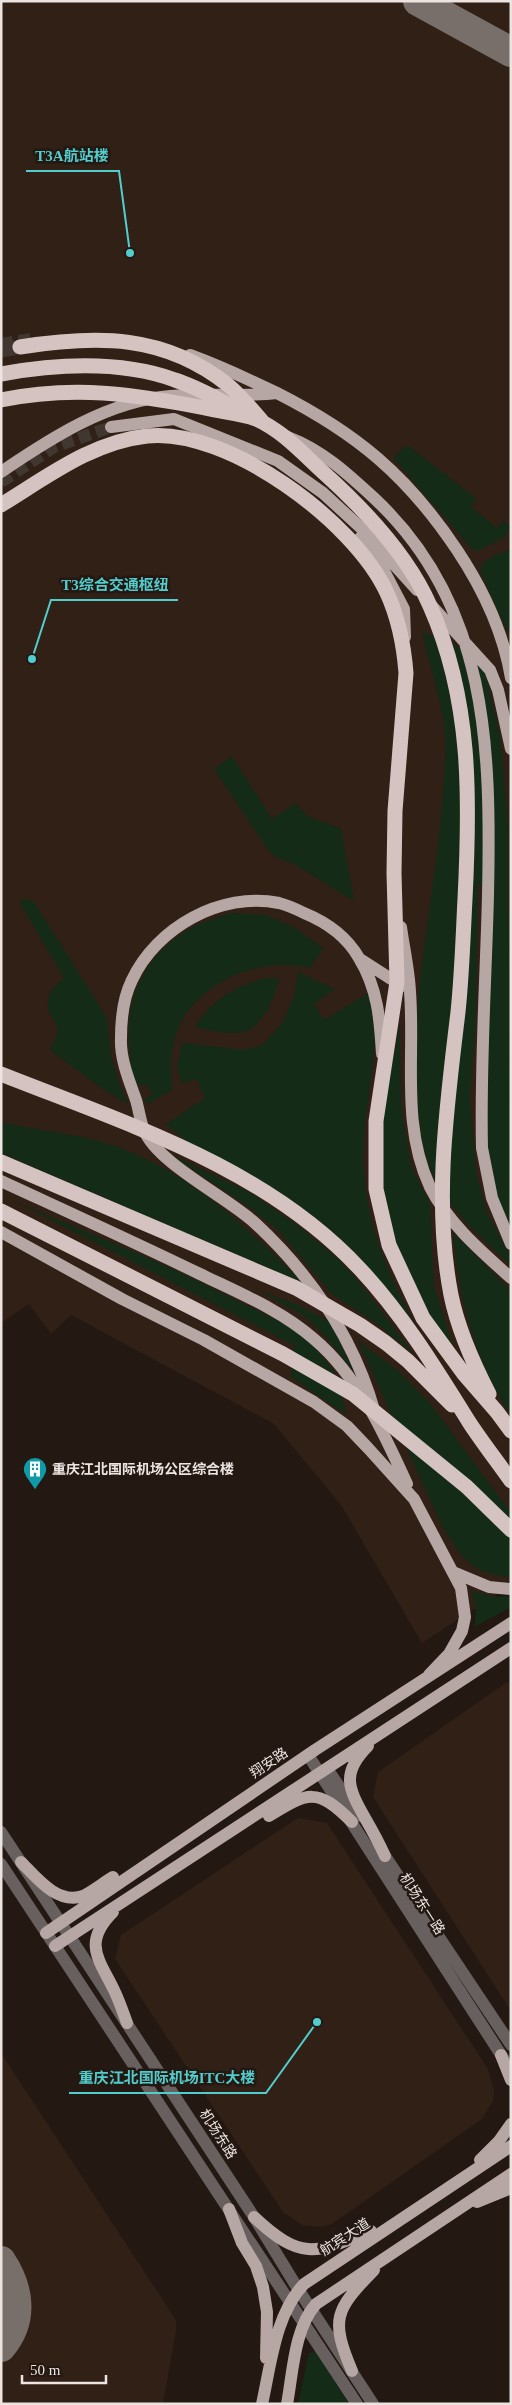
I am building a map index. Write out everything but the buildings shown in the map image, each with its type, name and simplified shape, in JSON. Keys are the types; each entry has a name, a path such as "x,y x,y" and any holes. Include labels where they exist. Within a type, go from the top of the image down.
{"highway":[{"path":"20,347 51,342 119,340 154,347 190,360 226,384 259,421"},
{"path":"1,374 52,367 90,366 132,370 173,379 259,421 283,435 359,505 387,538 430,604 448,655 459,697 467,756 469,817 460,989 449,1096 442,1219 452,1298 462,1334 497,1412"},
{"path":"1,400 64,392 125,394 259,421"},
{"path":"1,505 82,456 124,439 150,436 179,437 211,446 268,472 325,516 361,553 386,592 405,654 406,673 397,774 394,873 397,982 394,1012 382,1067 376,1121 375,1170 381,1219 388,1245 423,1318 464,1374 511,1431"},
{"path":"1,1074 185,1149 257,1186 308,1221 360,1268 393,1309 430,1359 470,1424 511,1481"},
{"path":"1,1162 296,1288 360,1325 408,1361 470,1424"},
{"path":"1,1211 283,1354 353,1394 468,1487 511,1530"}],"main road":[{"path":"76,336 150,342 212,363 330,421 368,448 407,485 439,523 475,577 488,601 499,628 511,678"},
{"path":"1,472 33,451 76,427 128,404 168,396 225,393 254,396 276,393"},
{"path":"111,427 174,419 278,461 323,493 360,528 490,670 498,690 511,749"},
{"path":"283,435 320,452 349,474 385,508 417,546 442,588 460,630 477,681 486,740 490,809 482,1148 492,1198 511,1244"},
{"path":"323,493 381,565 394,588 404,609 405,654"},
{"path":"394,873 410,992 412,1122 424,1170 430,1187 462,1232 511,1278"},
{"path":"375,1416 366,1380 343,1331 308,1280 254,1222 170,1162 152,1144 144,1131 126,1074 120,1041 122,1013 131,982 142,962 157,943 199,914 227,904 262,901 280,903 313,916 340,934 359,958 371,980 378,1004 382,1067"},
{"path":"359,958 410,992"},
{"path":"1,1181 151,1250 288,1319 315,1340 344,1372 375,1416 414,1499 453,1572 465,1602 462,1631 449,1654 429,1675"},
{"path":"1,1232 122,1299 204,1340 314,1402 346,1426 414,1499"},
{"path":"453,1572 489,1587 511,1589"},
{"name":"翔安路","path":"46,1932 511,1622"},
{"path":"55,1946 511,1648"},
{"path":"485,1664 511,1657"},
{"path":"380,1734 353,1765 349,1784 354,1798 385,1856"},
{"path":"234,1829 267,1817 294,1800 310,1796 318,1797 334,1805 352,1822"},
{"path":"21,1862 49,1889 73,1898 87,1894 130,1867 156,1858"},
{"path":"125,1901 103,1924 98,1935 96,1954 98,1963 114,1990 127,2023"},
{"path":"501,2055 511,2080"},
{"path":"461,2179 499,2141 511,2124"},
{"name":"航宾大道","path":"262,2404 275,2342 290,2302 298,2289 311,2277 511,2146"},
{"path":"287,2404 304,2323 311,2310 323,2298 374,2263 511,2174"},
{"path":"456,2210 511,2188"},
{"path":"228,2208 242,2243 256,2266 264,2293 267,2319 265,2389"},
{"path":"254,2217 283,2241 297,2248 312,2250 329,2248 399,2220"},
{"path":"374,2263 356,2267 352,2265 352,2260 399,2220"},
{"path":"352,2371 338,2335 342,2311 357,2288 393,2251"}],"street":[{"name":"机场东一路","path":"312,1753 385,1856 511,2045"},
{"name":"机场东一路","path":"324,1770 352,1822 511,2070"},
{"name":"机场东路","path":"1,1832 254,2217 311,2310 373,2404"},
{"path":"1,1864 357,2404"}],"shaded area":[{"path":"1,1 511,1 511,1585 422,1643 341,1505 274,1424 71,1315 51,1334 29,1304 1,1323"},
{"path":"507,1682 511,1683 511,2011 373,1797 378,1772"},
{"path":"298,1818 327,1823 488,2069 494,2090 493,2101 482,2119 332,2224 322,2227 302,2225 283,2212 115,1959 121,1935"},
{"path":"1,2053 176,2320 176,2331 163,2404 1,2404"}],"green space":[{"path":"407,445 477,499 471,507 497,528 502,521 510,526 505,537 478,551 473,550 393,458"},
{"path":"511,549 511,630 506,629 480,570 486,560"},
{"path":"422,632 454,644 471,655 485,669 501,742 508,828 511,1235 488,1168 486,1137 493,889 478,885 476,1014 470,1098 476,1172 486,1211 511,1258 511,1265 467,1223 447,1200 432,1174 423,1147 420,1128 415,1060 417,1019 420,979 441,817 446,744 442,713"},
{"path":"232,756 272,819 296,803 307,816 341,829 354,901 294,864 275,857 269,851 214,769"},
{"path":"27,899 34,902 107,1018 111,1056 128,1104 104,1090 50,1050 57,1031 49,1010 49,996 64,978 19,901"},
{"path":"230,913 266,915 294,927 323,948 310,968 291,965 253,969 217,984 202,996 189,1010 176,1033 172,1057 172,1090 148,1104 144,1100 153,1093 145,1084 136,1086 129,1041 129,1019 133,999 141,979 152,961 167,945 187,930"},
{"path":"298,972 335,989 314,1004 324,1020 369,993 375,1034 374,1060 364,1136 366,1195 380,1249 403,1301 431,1353 376,1279 346,1244 329,1229 293,1204 218,1162 182,1138 166,1124 205,1098 196,1079 182,1084 177,1067 182,1043 243,1050 263,1045 282,1023 294,997"},
{"path":"265,978 279,978 269,1007 250,1030 230,1033 195,1027 209,1009 225,995 244,985"},
{"path":"400,1024 401,1101 405,1133 412,1168 430,1204 434,1286 453,1347 436,1328 396,1252 382,1189 380,1123"},
{"path":"1,1122 91,1139 121,1148 151,1161 179,1177 232,1216 302,1283 1,1153"},
{"path":"170,1154 249,1192 296,1224 337,1258 357,1279 414,1355 376,1323 332,1294 278,1230 250,1208"},
{"path":"12,1200 171,1268 289,1326 312,1344 334,1371 347,1415 291,1377 294,1345"},
{"path":"453,1232 511,1291 511,1415 487,1373 470,1327 459,1280"},
{"path":"258,1290 298,1305 330,1322 355,1374 328,1339 306,1317"},
{"path":"358,1341 396,1369 430,1403 511,1513 511,1577 485,1572 476,1568 468,1562 455,1546 441,1524"},
{"path":"471,1591 498,1597 511,1596 511,1607 475,1627 476,1605"},
{"path":"316,2352 349,2404 298,2404 309,2353"}],"taxiway":[{"path":"418,1 511,52"},
{"path":"1,2261 12,2282 16,2304 13,2326 1,2347"}],"tunnel":[{"path":"1,344 31,339"},
{"path":"1,350 20,347"},
{"path":"1,482 54,447 111,427"}],"place":[{"name":"T3A航站楼","path":"130,253"},
{"name":"T3综合交通枢纽","path":"32,659"},
{"name":"重庆江北国际机场公区综合楼","path":"35,1490"},
{"name":"重庆江北国际机场ITC大楼","path":"317,2022"}]}
